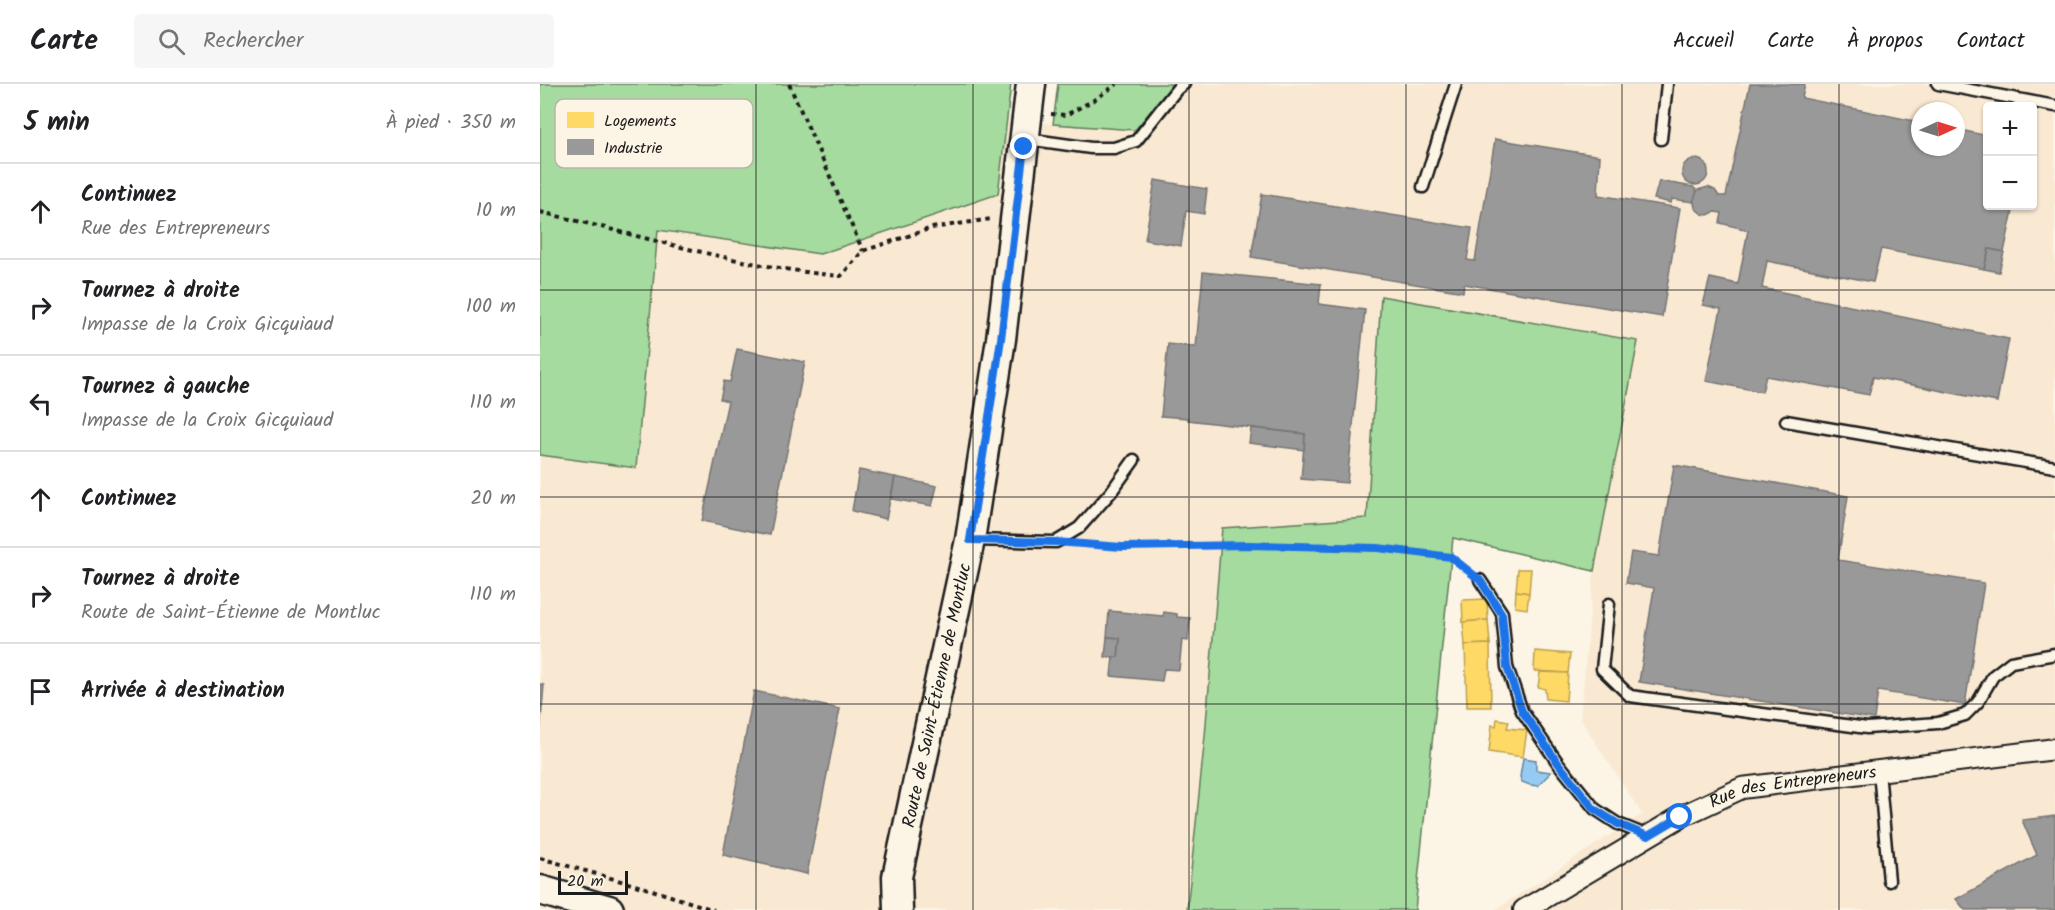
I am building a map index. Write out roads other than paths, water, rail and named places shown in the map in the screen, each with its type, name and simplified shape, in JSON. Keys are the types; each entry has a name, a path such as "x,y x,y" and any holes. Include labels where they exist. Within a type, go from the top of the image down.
{"main road":[{"name":"Route de Saint-Étienne de Montluc","path":"898,910 897,877 970,540 1001,339 1031,84"},
{"name":"Route de Saint-Étienne de Montluc","path":"881,910 897,877"},
{"path":"540,890 609,910"}],"street":[{"name":"Rue des Entrepreneurs","path":"1524,910 1680,817 1743,788 2055,749"}],"lane":[{"path":"1026,126 1091,148 1114,148 1136,141 1184,84"},
{"path":"1423,187 1456,84"},
{"path":"1661,139 1667,84"},
{"path":"1938,84 2055,106"},
{"path":"1786,421 2055,467"},
{"path":"970,540 1056,542 1079,528 1111,492 1134,460"},
{"path":"1480,580 1502,614 1507,667 1522,711 1594,809 1618,824 1648,836"},
{"path":"1609,604 1602,669 1630,696 1867,728 1938,723 1965,715 1978,702 1993,676 2011,662 2055,654"},
{"path":"1879,771 1888,881"}],"water":[{"path":"1523,758 1536,760 1536,770 1551,772 1538,786 1522,782 1520,777"}]}
